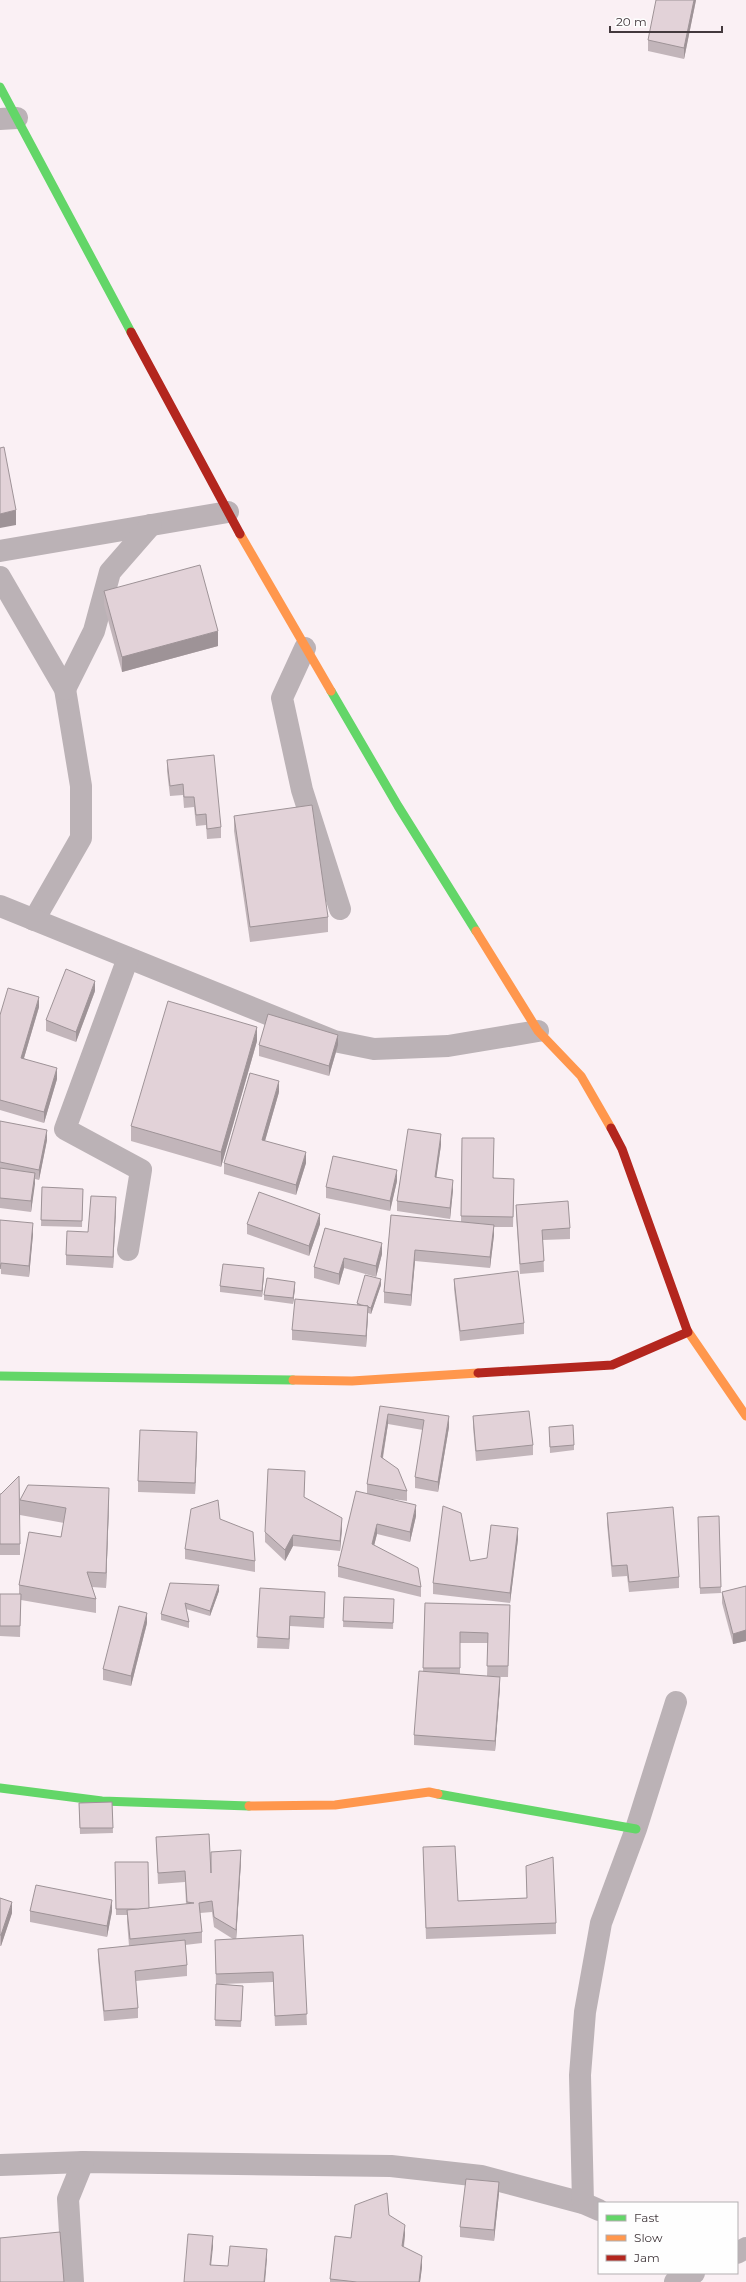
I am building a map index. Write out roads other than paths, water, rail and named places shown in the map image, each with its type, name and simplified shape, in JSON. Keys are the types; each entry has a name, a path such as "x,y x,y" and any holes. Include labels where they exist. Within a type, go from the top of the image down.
{"street":[{"path":"0,87 9,118 261,573 398,806 538,1031 581,1076 622,1149 688,1332 746,1416"},
{"path":"0,551 228,512"},
{"path":"65,689 94,631 110,572 151,525"},
{"path":"0,577 65,689 81,786 81,838 34,920"},
{"path":"305,648 282,698 302,790 340,909"},
{"path":"0,906 334,1042 374,1048 448,1046 538,1031"},
{"path":"128,958 65,1129 141,1170 128,1250"},
{"path":"0,1376 352,1381 612,1365 688,1332"},
{"path":"0,2165 83,2162 391,2166 481,2176 591,2207 580,2075 585,2012 601,1923 636,1829 676,1702"},
{"path":"0,1788 102,1801 219,1806 335,1805 429,1792 636,1829"},
{"path":"73,2282 68,2199 83,2162"},
{"path":"675,2282 692,2274"}]}
